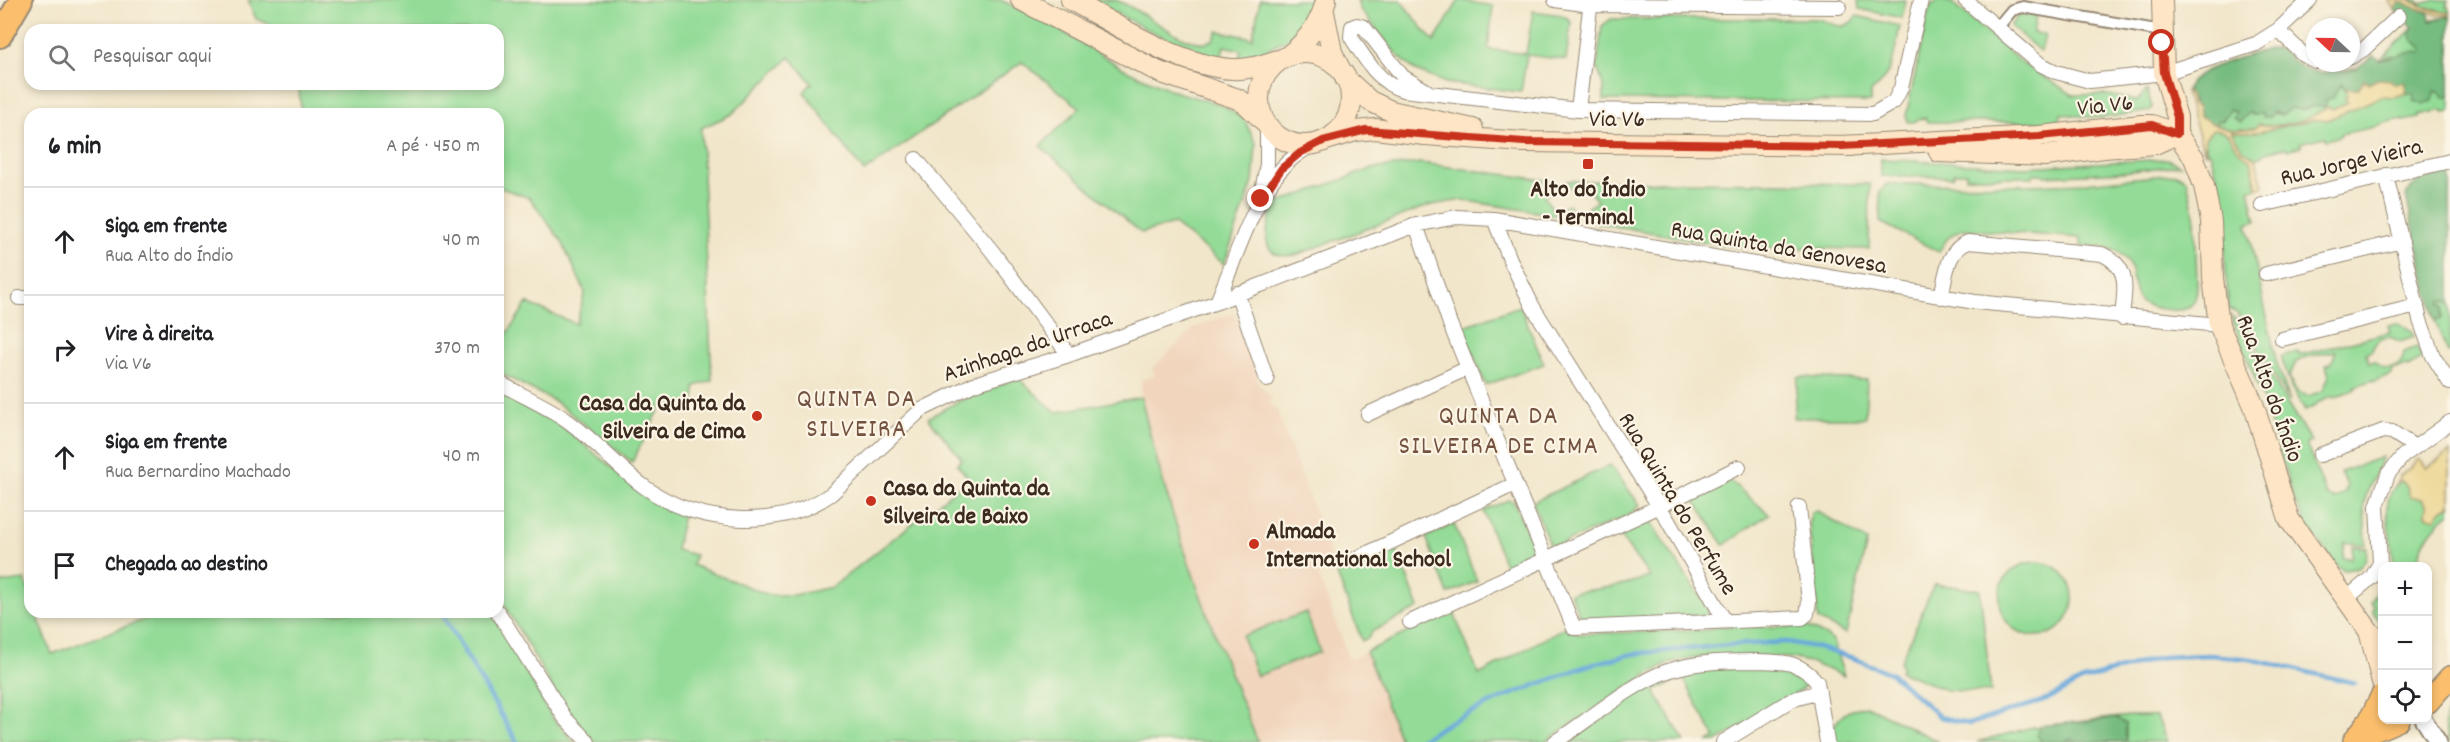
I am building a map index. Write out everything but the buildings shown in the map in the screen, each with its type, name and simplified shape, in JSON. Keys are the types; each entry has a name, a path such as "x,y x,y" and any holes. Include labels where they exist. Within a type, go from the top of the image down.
{"highway":[{"path":"0,36 21,0"}],"main road":[{"path":"1021,0 1159,72 1238,99 1246,104 1274,133 1288,142 1299,145 1318,142 1338,130 1346,118 1350,95 1332,52 1325,6"},
{"path":"1071,0 1170,52 1206,64 1246,69 1304,53 1330,60 1343,75"},
{"name":"Rua Alto do Índio","path":"2162,0 2164,73 2177,117 2177,134 2194,158 2204,186 2211,221 2213,279 2219,325 2254,406 2289,519 2376,637 2380,670"},
{"path":"1265,123 1259,103 1260,89 1267,73 1308,37 1325,6"},
{"name":"Via V6","path":"1343,75 1370,101 1391,111 1537,142"},
{"name":"Via V6","path":"1318,142 1356,131 1375,129 1425,135 1537,142 1841,146 2008,156 2046,156 2155,144 2177,134"},
{"path":"2432,678 2450,677"},
{"path":"2432,696 2450,677"},
{"path":"2353,741 2369,721 2378,703"},
{"path":"2353,741 2387,724"}],"street":[{"path":"1555,0 1839,7"},
{"path":"1427,91 1408,81 1364,27 1358,25 1352,27 1350,33 1352,39 1384,80 1398,88 1578,110 1873,114 1894,102 1901,88 1921,0"},
{"path":"1965,0 2040,64 2073,78 2106,81 2164,73 2256,44 2278,30 2310,0"},
{"path":"1578,110 1591,2"},
{"path":"1997,28 2012,10 2023,6 2162,30"},
{"path":"2360,51 2399,16"},
{"path":"2278,30 2306,56"},
{"path":"1384,80 1390,82 1396,78 1395,67"},
{"path":"1261,199 1267,164 1265,123"},
{"path":"1217,302 1261,199 1287,163 1318,142"},
{"path":"916,159 992,251 1069,355"},
{"name":"Rua Jorge Vieira","path":"2262,205 2450,161"},
{"path":"2386,175 2417,306 2433,356 2450,383"},
{"name":"Rua Quinta da Genovesa","path":"1217,302 1416,225 1456,217 1494,219 1941,297 2122,318 2219,325"},
{"name":"Rua Quinta do Perfume","path":"1494,219 1510,262 1533,307 1677,536 1725,621"},
{"path":"1416,225 1468,368 1574,628 1797,620 1807,614 1809,602 1799,507"},
{"path":"2266,274 2402,241"},
{"path":"1941,297 1954,251 1960,245 1968,242 2102,254 2112,259 2123,274 2122,318"},
{"path":"1237,293 1267,380"},
{"name":"Azinhaga da Urraca","path":"504,385 562,417 620,467 666,500 707,514 756,520 798,511 814,505 831,494 921,410 940,399 974,384 1069,355 1217,302"},
{"path":"2282,339 2417,306"},
{"path":"1368,414 1468,368"},
{"path":"2346,599 2366,584 2377,570 2381,554 2376,516 2379,494 2394,465 2450,422"},
{"path":"2320,455 2383,431 2392,432 2415,447"},
{"path":"1410,622 1546,560 1739,467"},
{"path":"1353,560 1515,484"},
{"path":"502,618 565,718 588,742"},
{"path":"1555,742 1640,685 1666,671 1717,662 1781,662 1800,666 1816,682 1827,742"},
{"path":"1723,742 1791,700 1819,692"},
{"path":"2427,724 2438,742"}],"shaded area":[{"name":"Almada International School","path":"1234,313 1257,372 1257,382 1272,398 1269,402 1277,410 1333,562 1316,568 1349,659 1366,652 1401,742 1258,742 1232,679 1175,526 1152,448 1141,397 1141,380 1155,376 1152,368 1194,328"}],"green space":[{"path":"248,0 1001,0 1046,22 1126,70 1176,92 1222,105 1244,119 1256,144 1253,182 1224,264 1174,224 1141,233 1040,146 1080,108 1022,62 864,172 804,92 812,83 790,57 732,114 701,128 712,381 695,386 695,402 662,405 632,462 556,402 504,375 504,339 527,303 576,324 585,292 562,242 530,198 504,189 504,108 301,108 299,90 504,90 504,24 268,24 256,19"},
{"path":"1092,0 1115,0 1178,35 1203,43 1213,40 1218,31 1253,38 1260,0 1313,0 1305,24 1297,33 1258,54 1239,59 1241,50 1224,46 1221,58 1204,53 1155,33"},
{"path":"1357,0 1400,0 1434,42 1459,0 1493,6 1488,49 1526,54 1533,11 1562,15 1570,20 1571,24 1566,60 1527,55 1521,92 1446,83 1416,71 1397,55 1360,9"},
{"path":"1858,0 1906,0 1902,18 1859,9"},
{"path":"1940,0 1952,3 2023,64 2073,95 2109,95 2137,101 2147,90 2152,107 2149,111 2102,118 2061,114 2058,122 1927,122 1925,117 1908,122 1906,116 1928,14 1931,5"},
{"path":"2409,0 2417,0 2421,4 2436,0 2449,0 2447,5 2450,13 2429,9"},
{"path":"2399,3 2411,4 2429,14 2430,21 2450,16 2450,97 2444,98 2441,93 2434,91 2433,101 2423,104 2413,101 2415,95 2407,93 2404,83 2393,84 2378,79 2358,89 2346,89 2341,84 2332,98 2327,99 2325,107 2310,107 2301,110 2290,108 2282,115 2273,112 2270,117 2263,117 2260,113 2252,115 2250,112 2240,122 2233,117 2236,112 2231,109 2222,121 2218,120 2216,124 2204,119 2186,91 2199,75 2209,69 2268,49 2279,49 2306,70 2306,72 2319,73 2360,72 2360,66 2374,55 2380,61 2407,53 2421,53 2423,49 2412,39 2413,28 2394,9"},
{"path":"2019,14 2036,16 2033,33 2045,35 2041,52 2010,26"},
{"path":"1857,16 1900,26 1889,71 1871,92 1871,102 1604,100 1604,88 1597,67 1602,26 1611,19 1817,19 1842,26 1852,22"},
{"path":"2413,28 2417,41 2423,49 2421,53 2402,54 2398,57 2392,55 2379,61"},
{"path":"2341,84 2348,95 2348,102 2332,109 2328,107 2313,116 2295,122 2276,126 2259,124 2255,128 2233,130 2216,124 2218,120 2222,121 2230,109 2282,115 2290,108 2305,108 2319,104 2332,95"},
{"path":"2434,91 2450,97 2450,112 2443,113 2442,110 2419,115 2419,118 2379,124 2379,126 2341,134 2341,136 2326,140 2325,137 2300,143 2301,146 2287,150 2286,147 2263,153 2256,159 2242,149 2230,132 2258,132 2311,120 2327,120 2383,96 2394,97 2407,93 2415,95"},
{"path":"2213,129 2229,135 2241,152 2250,159 2254,169 2257,188 2249,190 2256,221 2247,224 2276,360 2290,401 2237,313 2229,309 2224,221 2218,180 2210,152 2207,153 2205,138"},
{"path":"1881,159 2025,167 2167,159 2180,165 2122,172 2044,176 2033,174 2032,177 1966,177 1966,173 1954,173 1953,177 1881,176"},
{"path":"1420,163 1552,181 1556,188 1544,197 1555,212 1568,204 1576,216 1574,218 1462,200 1431,205 1296,255 1274,253 1269,248 1267,232 1275,204 1371,169"},
{"path":"2450,173 2450,304 2442,301 2440,305 2444,307 2442,319 2435,321 2406,197 2418,182"},
{"path":"2176,174 2187,180 2195,219 2197,291 2192,304 2183,309 2162,309 2142,303 2136,295 2130,267 2124,257 2110,249 2081,246 2081,238 1963,229 1949,237 1939,252 1880,222 1880,192 1886,184 2030,185 2086,183"},
{"path":"1566,181 1870,184 1869,249 1737,247 1596,223 1586,209 1597,201 1586,185 1574,193"},
{"path":"2442,301 2450,304 2450,352 2448,353 2435,321 2442,318 2444,307 2440,305"},
{"path":"1520,306 1544,364 1486,385 1462,327"},
{"path":"2231,316 2237,320 2311,442 2306,444 2327,496 2336,499 2345,493 2347,486 2341,472 2382,457 2366,495 2364,506 2366,545 2345,542 2343,558 2351,559 2353,546 2367,548 2366,559 2359,568 2344,570 2337,566 2308,527 2295,502 2265,404"},
{"path":"2388,325 2403,326 2414,337 2400,342 2392,338 2383,338 2377,342 2372,351 2366,353 2369,363 2374,361 2383,367 2393,368 2403,358 2404,352 2417,347 2422,359 2408,367 2406,365 2391,371 2391,374 2373,382 2372,380 2334,398 2333,396 2317,403 2305,411 2291,387 2281,356 2298,352 2299,355 2390,332","holes":["2336,351 2331,364 2326,365 2329,376 2323,391 2308,396 2297,392 2289,377 2296,362 2306,357"]},
{"path":"1798,377 1867,380 1865,418 1794,418"},
{"path":"1018,378 1056,412 1141,397 1177,529 1258,742 591,742 562,704 504,604 504,392 560,424 658,504 683,514 676,550 695,555 692,565 769,595 794,595 832,587 969,479 957,464 962,459 928,418 957,402"},
{"path":"1610,465 1640,505 1629,515 1559,545 1549,544 1533,502"},
{"path":"1730,481 1769,514 1724,545 1694,499"},
{"path":"2401,481 2427,506 2442,510 2450,505 2450,513 2432,530 2424,543 2417,562 2393,562 2387,510 2388,499 2393,489"},
{"path":"1508,500 1514,502 1535,553 1506,567 1483,511"},
{"path":"1817,511 1867,541 1846,634 1818,620 1809,521 1812,512"},
{"path":"1648,522 1651,523 1710,612 1706,615 1582,622 1570,593 1617,586 1650,577 1619,535"},
{"path":"1454,524 1477,581 1448,594 1426,537"},
{"path":"1397,551 1419,608 1373,631 1362,641 1337,574"},
{"path":"2043,562 2063,572 2071,585 2073,599 2071,613 2063,626 2050,634 2029,636 2009,626 2001,613 1999,592 2009,572 2022,564"},
{"path":"24,580 24,618 38,618 52,654 148,618 494,618 553,719 575,742 0,742 0,583"},
{"path":"1934,584 1980,590 1991,692 1946,690 1900,671 1902,666 1900,663"},
{"path":"2378,590 2378,619 2373,612 2374,606 2370,603"},
{"path":"1453,611 1479,675 1565,627 1577,634 1708,630 1718,626 1808,627 1833,642 1844,676 1809,662 1791,658 1696,657 1672,662 1647,675 1545,742 1401,742 1366,652"},
{"path":"1306,612 1320,652 1257,676 1242,636"},
{"path":"1747,668 1795,671 1801,673 1808,682 1801,690 1716,742 1709,742 1715,738 1683,678 1654,691 1685,742 1568,742 1637,694 1667,678 1698,670"},
{"path":"2450,699 2450,742 2449,742 2444,724"},
{"path":"1867,706 1939,742 1833,742 1834,727 1841,716 1853,709"},
{"path":"2130,716 2157,716 2167,742 1977,742 2033,727"},
{"path":"2117,718 2126,724 2126,742 2075,742 2073,739 2067,742 2042,742 2037,735 2039,726"}],"sand":[{"path":"2389,0 2409,0 2429,9 2450,13 2450,15 2438,15 2403,3 2399,3 2394,9"},
{"path":"2378,79 2391,80 2394,84 2404,82 2407,93 2394,97 2383,96 2327,120 2311,120 2258,132 2231,132 2242,149 2256,159 2263,187 2257,188 2251,160 2240,151 2224,131 2213,129 2205,138 2205,154 2185,91 2190,94 2192,104 2198,107 2199,115 2211,123 2233,130 2255,128 2259,124 2276,126 2313,116 2328,107 2332,109 2348,102 2344,98 2348,95 2346,89 2358,89 2364,80 2370,83"},
{"path":"2450,452 2450,505 2436,518 2426,515 2427,506 2422,499 2410,496 2407,486 2401,481 2395,485 2401,475 2419,459 2427,468"}],"waterway":[{"path":"445,618 517,742"},
{"path":"1417,742 1450,722 1507,696 1589,665 1633,654 1729,645 1787,642 1853,658 1892,674 1940,717 1969,724 2046,700 2081,681 2162,657 2210,655 2250,659 2355,683"}],"place":[{"name":"Alto do Índio - Terminal","path":"1588,164"},
{"name":"Casa da Quinta da Silveira de Cima","path":"757,416"},
{"name":"Casa da Quinta da Silveira de Baixo","path":"871,501"},
{"name":"Almada International School","path":"1254,544"}],"district":[{"name":"QUINTA DA SILVEIRA","path":"857,412"},
{"name":"QUINTA DA SILVEIRA DE CIMA","path":"1499,429"}],"route":[{"path":"1261,199 1282,168 1313,144 1356,131 1375,129 1524,142 1841,146 2039,136 2140,125 2166,128 2177,134 2177,117 2164,73 2162,43"}]}
